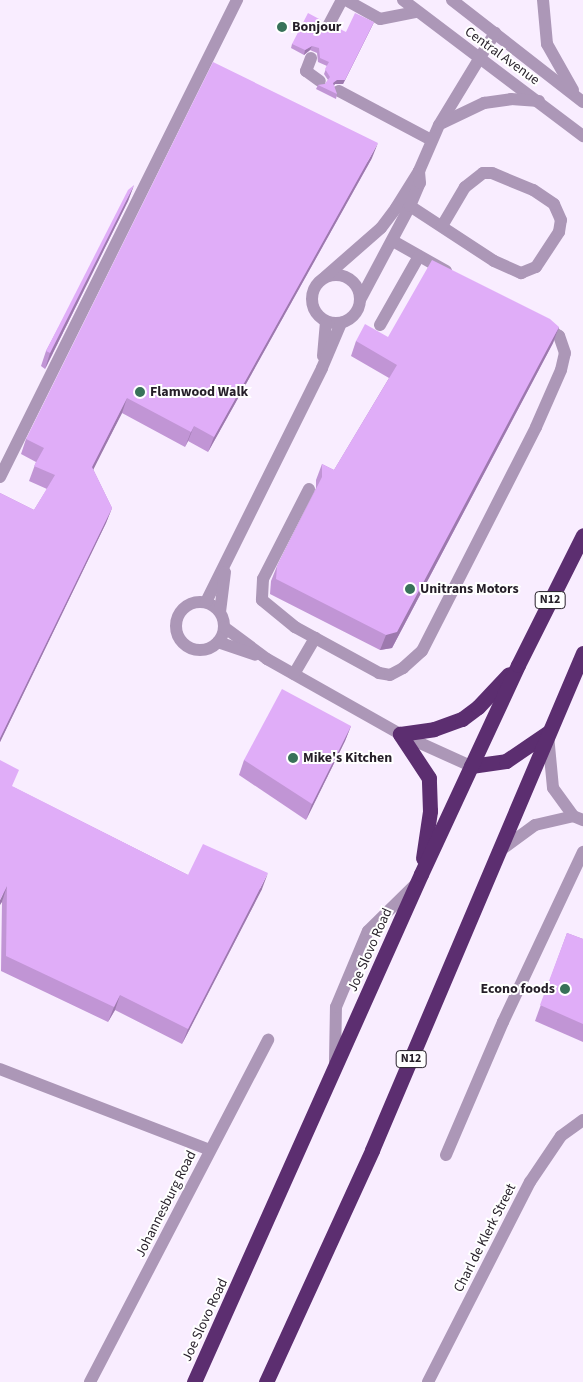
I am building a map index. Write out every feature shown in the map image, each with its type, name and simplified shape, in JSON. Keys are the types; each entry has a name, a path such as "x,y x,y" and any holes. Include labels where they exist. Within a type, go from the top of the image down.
{"highway":[{"name":"Joe Slovo Road","path":"194,1382 419,878 518,665 583,535"},
{"name":"N12","path":"266,1382 372,1150 547,733 583,654"},
{"path":"419,878 430,811 428,778 400,734 434,729 466,716 518,665"},
{"path":"471,766 506,761 547,733"}],"street":[{"path":"0,477 238,0"},
{"path":"327,28 342,0"},
{"path":"346,0 380,19 416,12"},
{"name":"Central Avenue","path":"403,0 416,12 539,101 583,136"},
{"name":"Central Avenue","path":"452,0 581,100"},
{"path":"543,0 547,44 581,100"},
{"path":"341,323 326,321 314,311 311,296 318,282 381,228 419,171 439,125 478,58 495,33"},
{"path":"311,58 306,72 320,81"},
{"path":"339,91 431,140"},
{"path":"439,125 484,103 511,99 539,101"},
{"path":"206,602 322,368 341,323 354,315 360,300 394,241 420,183 419,171"},
{"path":"410,206 494,261 521,273 536,267 559,232 561,220 554,204 533,190 492,173 483,174 465,186 442,226"},
{"path":"394,241 462,280"},
{"path":"380,325 419,256"},
{"path":"325,277 333,275 349,278 355,284 360,300"},
{"path":"310,489 264,579 260,593 266,606 315,638 379,673 390,675 403,668 422,651 532,436 561,370 565,353 562,341 553,330 530,318"},
{"path":"322,368 326,321"},
{"path":"220,612 206,602 198,602 182,609 176,631 190,648 205,650 218,642 224,627 220,612 226,565"},
{"path":"224,627 267,659 400,734 471,766"},
{"path":"294,674 315,638"},
{"path":"218,642 267,659"},
{"path":"547,733 553,788 578,818"},
{"path":"498,853 535,825 578,818"},
{"path":"446,1154 503,1022 583,852"},
{"path":"335,1069 336,1006 368,931 419,878"},
{"name":"Johannesburg Road","path":"90,1382 268,1040"},
{"path":"0,1069 210,1150"},
{"name":"Charl de Klerk Street","path":"428,1382 530,1182 561,1136 583,1120"}],"building":[{"path":"308,13 321,20 321,28 328,32 336,27 346,32 355,13 374,22 345,80 337,80 333,83 337,94 318,85 325,84 330,77 325,69 329,62 320,58 319,48 312,46 305,50 292,44"},
{"name":"Flamwood Walk","path":"213,62 378,143 214,437 194,426 191,432 127,398 92,467 112,508 0,738 0,493 34,510 55,475 34,466 44,448 26,439"},
{"path":"134,185 50,353 46,351 128,190"},
{"path":"432,260 550,319 559,327 397,632 386,635 276,579 277,566 322,477 322,464 334,470 397,365 356,341 365,324 388,337"},
{"path":"282,689 351,726 312,804 244,760"},
{"path":"0,760 19,770 12,786 188,875 203,844 268,873 188,1029 120,995 114,1007 6,956 7,886 0,900"},
{"name":"Econo foods","path":"567,933 583,939 583,1024 540,1005"}],"place":[{"name":"Bonjour","path":"282,27"},
{"name":"Flamwood Walk","path":"140,392"},
{"name":"Unitrans Motors","path":"410,589"},
{"name":"Mike's Kitchen","path":"293,758"},
{"name":"Econo foods","path":"565,989"}]}
